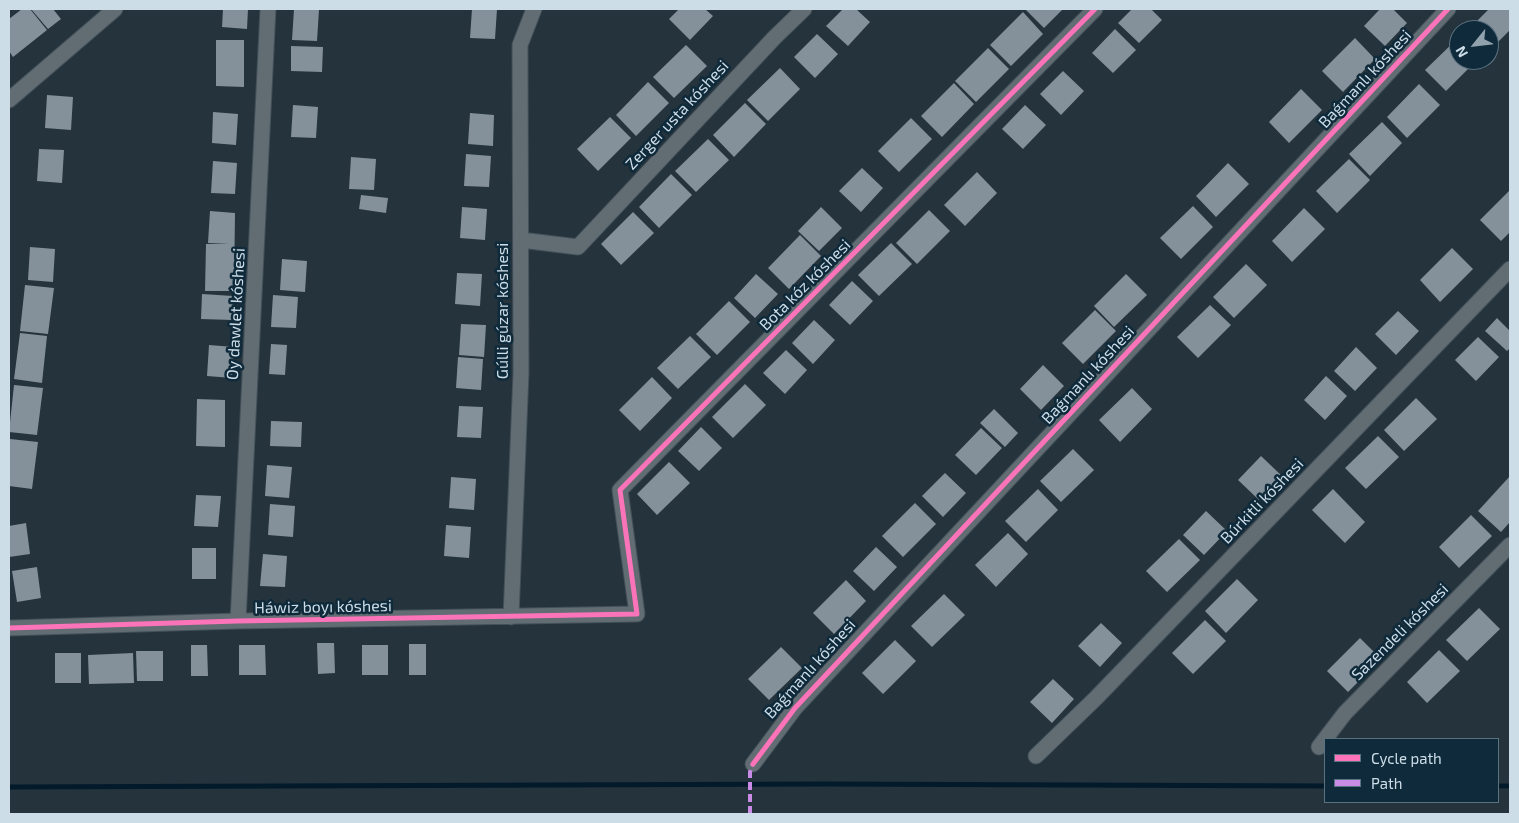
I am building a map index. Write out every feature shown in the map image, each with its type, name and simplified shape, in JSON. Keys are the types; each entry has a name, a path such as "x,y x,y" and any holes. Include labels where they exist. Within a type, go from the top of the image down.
{"street":[{"path":"9,100 115,9"},
{"name":"Oy dawlet kóshesi","path":"238,621 268,9"},
{"name":"Gúlli gúzar kóshesi","path":"511,616 521,373 520,45 534,9"},
{"name":"Zerger usta kóshesi","path":"521,240 578,247 774,37 804,9"},
{"name":"Bota kóz kóshesi","path":"637,614 620,490 1095,9"},
{"name":"Baǵmanlı kóshesi","path":"753,764 795,708 1448,9"},
{"name":"Búrkitli kóshesi","path":"1036,756 1096,698 1510,269"},
{"name":"Sazendeli kóshesi","path":"1326,738 1345,713 1510,545"},
{"name":"Háwiz boyı kóshesi","path":"9,628 238,621 637,614"},
{"name":"Sazendeli kóshesi","path":"1319,747 1324,740"}],"building":[{"path":"22,9 30,9 47,30 13,57 9,51 9,19"},
{"path":"31,9 53,9 61,19 48,29"},
{"path":"223,9 248,9 247,29 222,27"},
{"path":"294,9 319,10 317,41 292,40"},
{"path":"472,9 497,9 495,39 470,38"},
{"path":"679,9 705,9 713,16 690,40 669,19"},
{"path":"843,9 856,9 870,22 848,46 826,26"},
{"path":"1025,9 1063,9 1044,28"},
{"path":"1132,9 1151,9 1162,20 1139,43 1118,23"},
{"path":"1380,9 1393,9 1407,23 1385,46 1364,26"},
{"path":"1489,9 1510,9 1510,30 1499,41 1499,20 1478,20"},
{"path":"1023,12 1043,34 1011,66 990,45"},
{"path":"1115,29 1136,50 1113,73 1092,53"},
{"path":"817,34 838,54 815,78 794,57"},
{"path":"1355,38 1375,59 1343,92 1322,71"},
{"path":"216,40 244,40 244,87 216,86"},
{"path":"686,45 707,66 674,98 653,77"},
{"path":"291,46 323,47 322,72 291,71"},
{"path":"1449,47 1449,70 1467,70 1446,91 1425,70"},
{"path":"988,48 1009,69 976,102 955,81"},
{"path":"780,68 800,89 768,121 747,100"},
{"path":"1063,71 1084,91 1061,115 1040,94"},
{"path":"648,82 669,103 636,136 616,115"},
{"path":"954,83 974,104 942,137 921,116"},
{"path":"1419,84 1440,105 1407,138 1387,117"},
{"path":"1301,89 1322,110 1289,143 1269,122"},
{"path":"47,95 73,97 71,130 45,128"},
{"path":"745,103 766,124 734,157 713,135"},
{"path":"293,105 318,107 316,138 291,137"},
{"path":"1025,105 1046,125 1023,149 1002,129"},
{"path":"213,112 238,114 236,145 212,143"},
{"path":"470,113 494,115 493,146 468,144"},
{"path":"610,117 631,138 598,171 577,149"},
{"path":"911,118 932,139 899,172 878,151"},
{"path":"1382,122 1402,143 1370,176 1349,154"},
{"path":"708,139 729,160 696,192 675,171"},
{"path":"39,149 64,150 62,183 37,181"},
{"path":"466,154 491,156 489,187 464,186"},
{"path":"351,157 376,159 374,190 349,189"},
{"path":"1349,159 1370,180 1337,213 1316,191"},
{"path":"213,161 237,163 235,194 211,193"},
{"path":"1228,163 1249,184 1216,217 1196,196"},
{"path":"862,168 883,188 861,212 839,191"},
{"path":"977,172 997,193 965,226 944,205"},
{"path":"671,174 692,195 659,228 639,207"},
{"path":"1510,190 1510,232 1501,241 1480,220"},
{"path":"361,195 388,198 386,213 359,209"},
{"path":"1193,206 1213,227 1181,259 1160,238"},
{"path":"462,207 487,209 485,240 460,238"},
{"path":"821,207 842,228 819,251 798,231"},
{"path":"1304,208 1325,229 1292,262 1272,241"},
{"path":"929,210 950,231 917,264 896,243"},
{"path":"210,211 235,213 234,291 205,291 206,244 229,244 208,243"},
{"path":"633,212 654,233 621,265 601,244"},
{"path":"800,235 821,256 789,289 768,268"},
{"path":"891,243 912,264 879,296 858,275"},
{"path":"30,247 55,249 53,282 28,280"},
{"path":"1452,248 1473,269 1440,302 1420,280"},
{"path":"282,259 307,261 305,292 280,290"},
{"path":"1246,264 1267,285 1234,318 1213,297"},
{"path":"457,273 482,274 480,306 455,304"},
{"path":"756,274 778,294 755,318 734,298"},
{"path":"1126,274 1147,295 1114,327 1094,306"},
{"path":"852,281 873,301 850,325 829,305"},
{"path":"25,285 54,288 48,334 20,331"},
{"path":"202,294 233,296 232,320 201,319"},
{"path":"273,295 298,297 296,328 271,327"},
{"path":"729,301 750,322 717,355 696,334"},
{"path":"1210,305 1231,325 1198,358 1177,337"},
{"path":"1095,310 1116,331 1083,364 1062,343"},
{"path":"1398,311 1419,331 1396,355 1375,334"},
{"path":"1497,318 1510,331 1510,348 1507,351 1485,331"},
{"path":"814,320 835,340 813,364 792,343"},
{"path":"461,324 486,325 484,357 459,355"},
{"path":"20,333 47,336 42,383 14,379"},
{"path":"690,336 711,357 678,389 657,368"},
{"path":"1478,337 1499,357 1476,381 1455,360"},
{"path":"271,344 287,345 285,375 269,374"},
{"path":"209,345 234,347 232,378 207,376"},
{"path":"1356,347 1377,368 1355,391 1334,371"},
{"path":"786,350 807,370 785,394 763,373"},
{"path":"458,357 483,359 481,390 456,388"},
{"path":"1043,365 1064,386 1041,410 1020,389"},
{"path":"1326,376 1347,396 1325,420 1304,400"},
{"path":"652,377 672,398 640,431 619,410"},
{"path":"745,384 766,405 733,438 712,417"},
{"path":"14,385 43,388 37,435 9,432"},
{"path":"1132,388 1152,409 1120,442 1099,420"},
{"path":"1416,398 1437,419 1404,451 1384,430"},
{"path":"197,399 225,400 225,447 196,446"},
{"path":"459,406 483,407 481,438 457,437"},
{"path":"994,409 1018,433 1005,447 980,423"},
{"path":"271,421 302,422 301,447 270,446"},
{"path":"701,427 722,448 699,471 678,451"},
{"path":"981,428 1002,448 976,475 955,455"},
{"path":"1378,436 1399,457 1366,489 1345,468"},
{"path":"10,439 38,442 32,489 9,486"},
{"path":"1073,449 1094,470 1061,502 1040,481"},
{"path":"1261,456 1282,476 1259,500 1238,480"},
{"path":"669,462 690,483 657,515 637,494"},
{"path":"267,465 292,467 289,498 265,496"},
{"path":"945,473 966,493 943,517 922,496"},
{"path":"1510,476 1510,522 1501,532 1478,511"},
{"path":"451,477 476,479 474,510 449,508"},
{"path":"1038,489 1058,510 1026,542 1005,521"},
{"path":"1333,489 1365,522 1345,543 1312,510"},
{"path":"196,495 221,496 218,527 194,526"},
{"path":"915,503 936,524 903,557 882,536"},
{"path":"270,504 295,506 293,537 268,535"},
{"path":"1206,511 1227,531 1204,555 1183,535"},
{"path":"1471,515 1492,536 1459,568 1439,547"},
{"path":"26,523 30,554 9,557 9,526"},
{"path":"446,525 471,527 469,558 444,556"},
{"path":"1008,533 1028,554 996,587 975,565"},
{"path":"1179,539 1200,560 1167,592 1146,571"},
{"path":"876,547 897,567 874,591 853,571"},
{"path":"192,548 216,548 216,579 192,579"},
{"path":"263,554 287,556 285,587 260,586"},
{"path":"37,567 41,598 17,602 12,571"},
{"path":"1237,579 1258,600 1226,633 1205,611"},
{"path":"846,580 866,601 834,634 813,613"},
{"path":"944,594 965,615 932,647 911,626"},
{"path":"1479,608 1500,629 1467,661 1446,640"},
{"path":"1205,620 1226,641 1193,674 1172,653"},
{"path":"1101,623 1122,643 1100,667 1078,646"},
{"path":"1360,638 1381,659 1348,692 1327,671"},
{"path":"895,640 916,661 883,694 862,673"},
{"path":"317,643 334,643 335,673 318,674"},
{"path":"409,644 426,644 426,675 409,675"},
{"path":"191,645 207,645 208,676 191,676"},
{"path":"239,645 265,645 266,675 239,675"},
{"path":"362,645 388,645 388,675 362,675"},
{"path":"781,647 802,668 769,700 748,679"},
{"path":"1439,650 1460,671 1427,703 1407,682"},
{"path":"136,651 163,651 163,681 137,681"},
{"path":"55,653 81,653 81,683 55,683"},
{"path":"133,653 134,683 89,684 88,655"},
{"path":"1053,679 1074,699 1052,723 1030,702"}],"waterway":[{"path":"9,787 824,784 1324,786"},
{"path":"1499,786 1510,786"}],"marked path":[{"path":"750,814 750,772 753,764"}],"cycle path":[{"path":"9,628 238,621 637,614 620,490 1095,9"},
{"path":"753,764 795,708 1448,9"}]}
